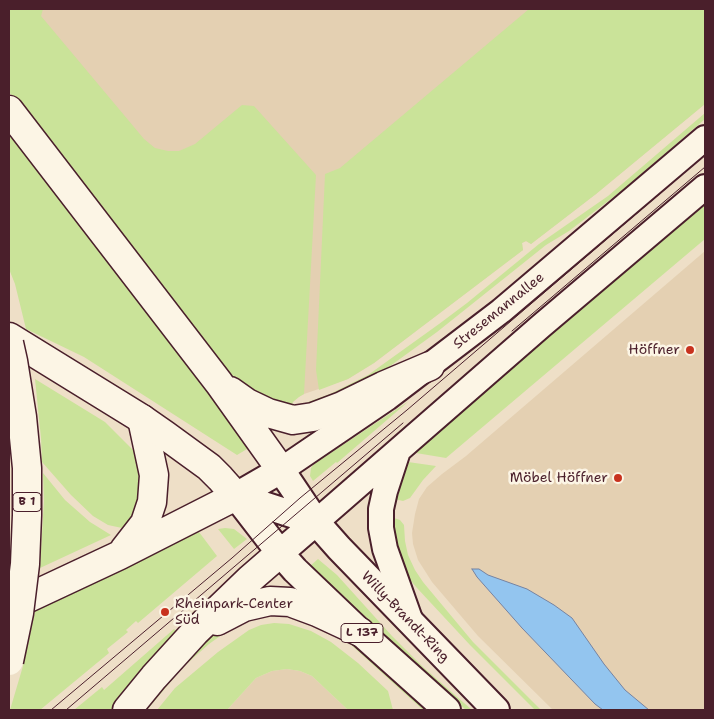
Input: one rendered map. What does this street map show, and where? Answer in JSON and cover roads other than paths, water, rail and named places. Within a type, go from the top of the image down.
[{"type":"highway","points":[[9,110],[219,383],[281,470]]},
{"type":"highway","points":[[9,337],[142,419],[209,467],[236,496],[120,555],[9,607]]},
{"type":"highway","name":"B 1","points":[[9,342],[22,416],[27,468],[27,515],[25,564],[19,613],[9,661]]},
{"type":"highway","points":[[219,383],[247,403],[268,413],[294,420],[314,417],[342,406],[430,366]]},
{"type":"highway","points":[[120,555],[145,523],[152,502],[154,474],[142,419]]},
{"type":"highway","points":[[127,710],[195,632],[250,579],[274,546]]},
{"type":"highway","points":[[195,632],[244,607],[270,602],[290,602],[360,632]]},
{"type":"main road","name":"Stresemannallee","points":[[236,496],[281,470],[387,398],[430,366],[501,311],[705,138]]},
{"type":"main road","points":[[281,470],[274,508],[274,546],[316,522],[398,449],[705,187]]},
{"type":"main road","points":[[398,449],[381,509],[381,528],[384,549],[412,624]]},
{"type":"main road","name":"L 137","points":[[281,470],[316,522]]},
{"type":"main road","points":[[236,496],[316,522]]},
{"type":"main road","name":"L 137","points":[[236,496],[295,570],[360,632],[447,710]]},
{"type":"main road","name":"Willy-Brandt-Ring","points":[[316,522],[496,710]]},
{"type":"water","points":[[472,569],[479,569],[488,575],[527,589],[572,618],[625,690],[649,710],[603,710],[595,704],[522,628]]},
{"type":"tram line","points":[[51,710],[232,558],[300,498],[407,410],[705,155]]},
{"type":"tram line","points":[[512,331],[705,167]]},
{"type":"tram line","points":[[66,710],[403,423]]},
{"type":"place","name":"Höffner","points":[[690,350]]},
{"type":"place","name":"Möbel Höffner","points":[[618,478]]},
{"type":"place","name":"Rheinpark-Center Süd","points":[[165,612]]}]
